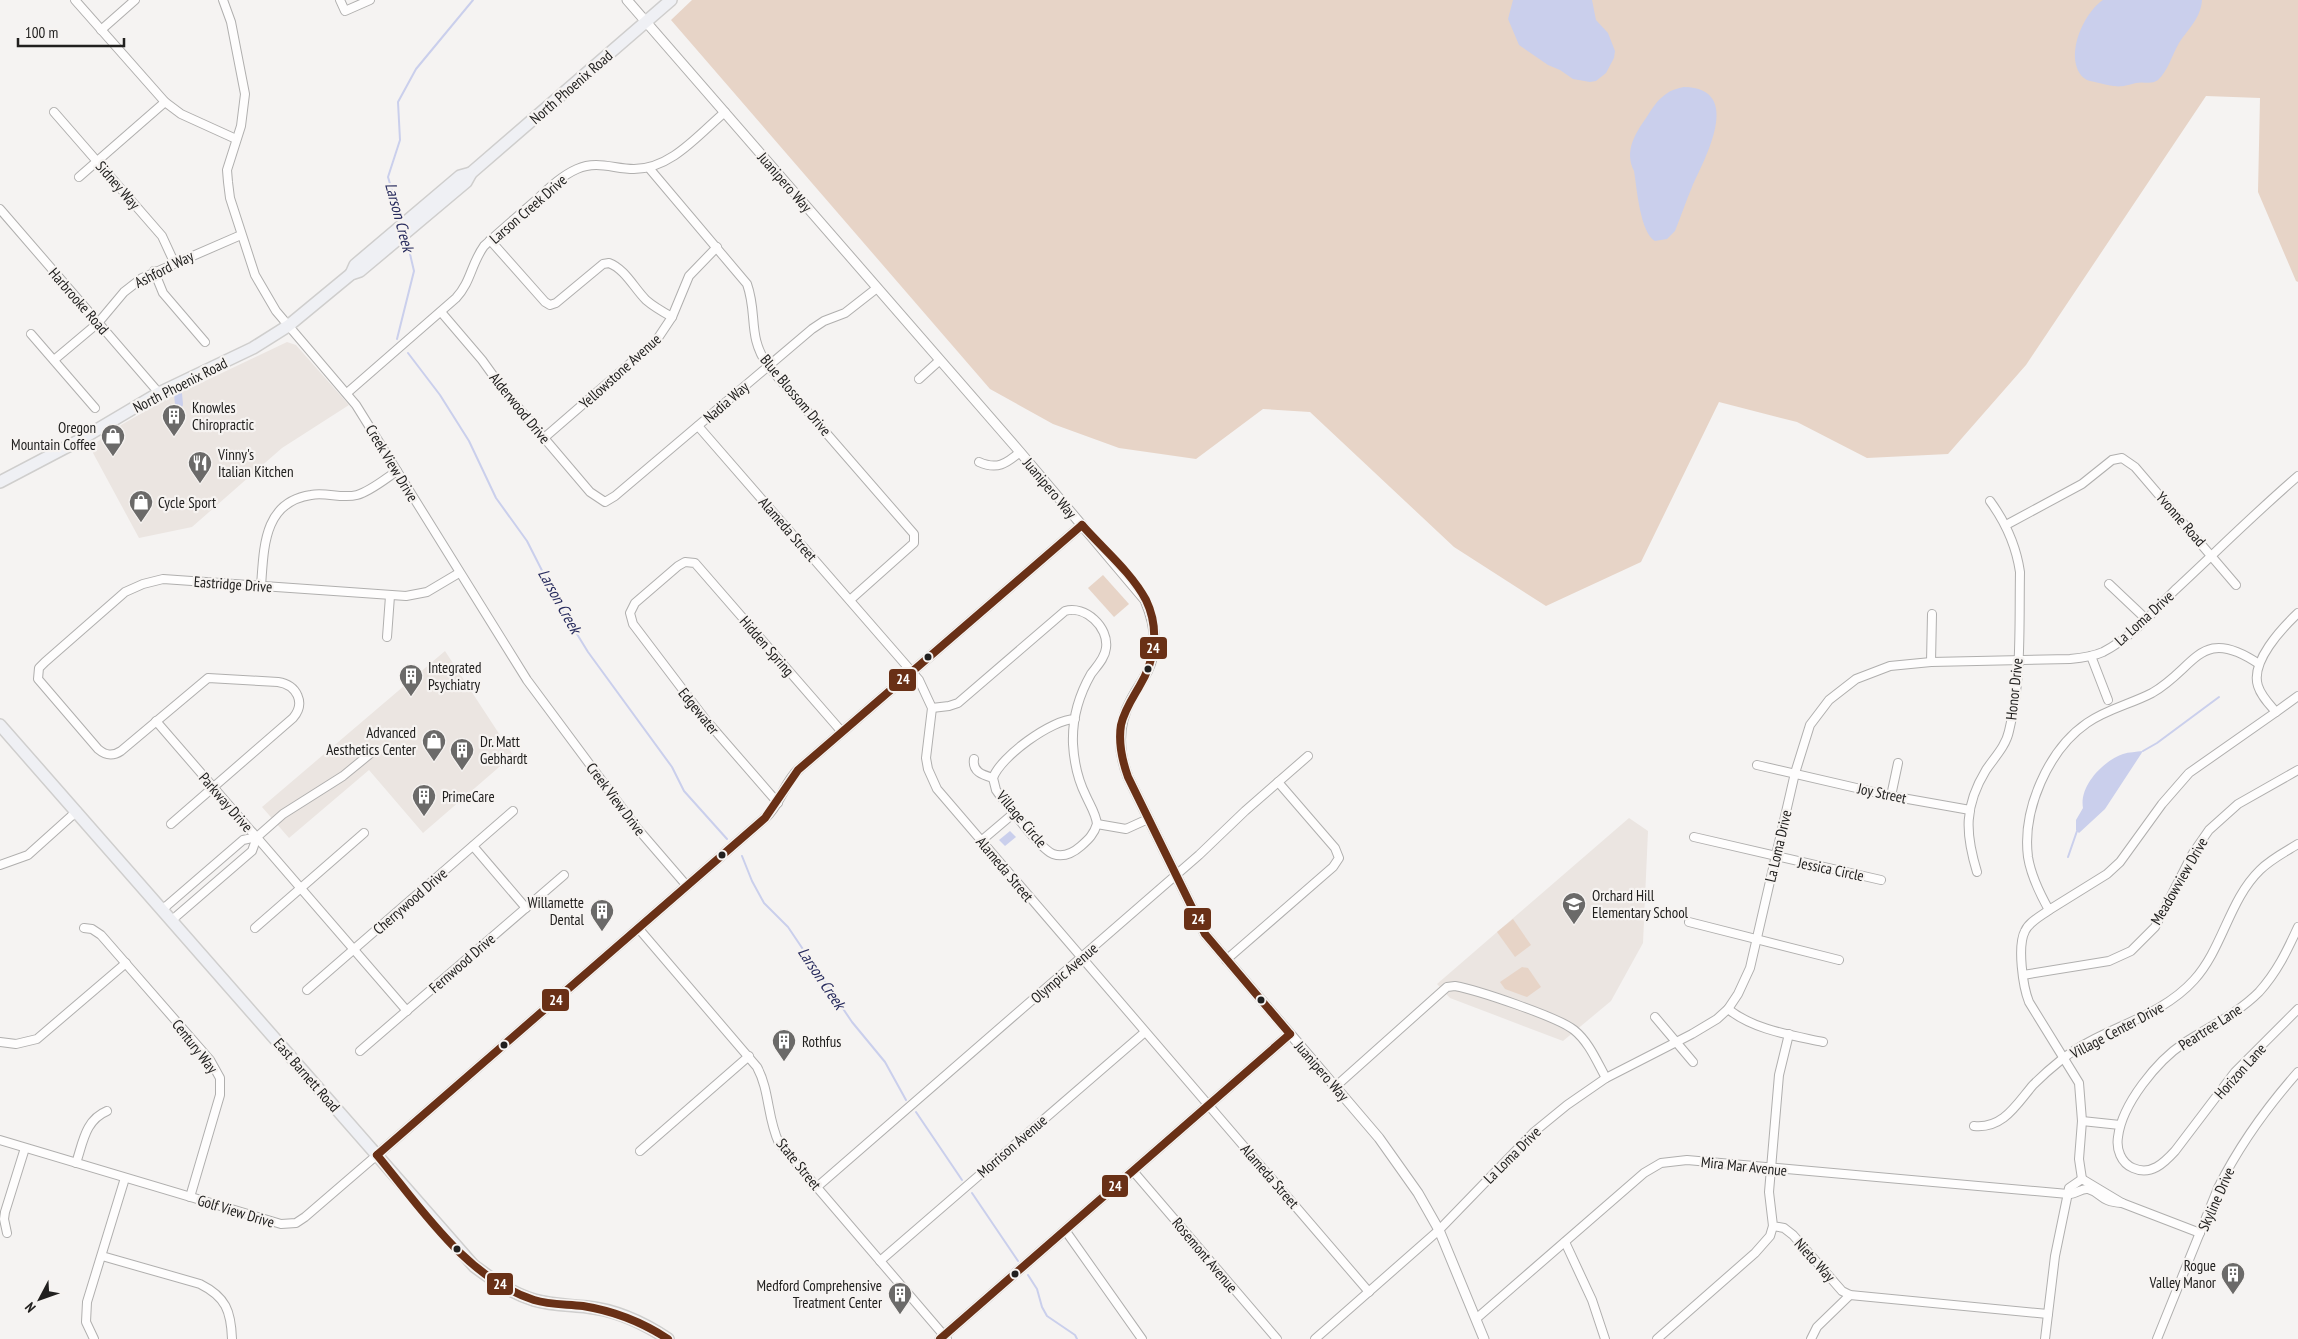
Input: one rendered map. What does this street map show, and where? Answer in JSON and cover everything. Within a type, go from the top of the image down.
[{"type":"main road","name":"North Phoenix Road","points":[[0,482],[78,441],[158,394],[253,348],[288,326],[351,274],[360,271],[386,244],[466,182],[471,173],[646,23],[670,0]]},
{"type":"main road","name":"East Barnett Road","points":[[0,725],[462,1253],[489,1278],[534,1300],[606,1310],[633,1319],[668,1339]]},
{"type":"street","points":[[75,0],[165,102],[182,114],[236,139]]},
{"type":"street","points":[[101,30],[136,0]]},
{"type":"street","name":"Creek View Drive","points":[[223,0],[231,22],[245,94],[244,108],[227,170],[228,182],[230,198],[255,275],[276,311],[356,404],[527,680],[637,828],[687,886]]},
{"type":"street","points":[[340,0],[345,11],[370,0]]},
{"type":"street","name":"Juanipero Way","points":[[627,0],[1020,452],[1145,600],[1153,622],[1155,642],[1152,660],[1143,681],[1125,711],[1120,736],[1123,763],[1148,819],[1205,934],[1399,1164],[1439,1230],[1477,1318],[1484,1339]]},
{"type":"street","points":[[79,178],[165,102]]},
{"type":"street","name":"Sidney Way","points":[[54,112],[162,236],[174,262]]},
{"type":"street","name":"Larson Creek Drive","points":[[347,393],[441,312],[464,289],[479,253],[490,240],[559,180],[578,168],[602,164],[622,168],[649,168],[674,156],[725,112]]},
{"type":"street","name":"Blue Blossom Drive","points":[[649,168],[718,247],[747,284],[752,299],[757,348],[768,366],[914,534],[914,543],[850,600]]},
{"type":"street","name":"Harbrooke Road","points":[[0,209],[158,394]]},
{"type":"street","name":"Ashford Way","points":[[54,360],[98,323],[132,284],[174,262],[241,234]]},
{"type":"street","points":[[490,240],[545,302],[550,304],[556,303],[603,264],[609,263],[620,270],[645,299],[660,311],[672,317]]},
{"type":"street","name":"Yellowstone Avenue","points":[[544,438],[656,341],[672,317],[689,276],[718,247]]},
{"type":"street","points":[[154,272],[163,293],[205,342]]},
{"type":"street","name":"Nadia Way","points":[[602,502],[610,501],[818,324],[845,313],[877,288]]},
{"type":"street","name":"Alderwood Drive","points":[[441,312],[482,360],[505,392],[590,492],[602,502]]},
{"type":"street","points":[[31,334],[95,408]]},
{"type":"street","points":[[919,379],[940,360]]},
{"type":"street","name":"Alameda Street","points":[[698,426],[912,672],[925,690],[932,708],[926,758],[932,779],[942,795],[1368,1292]]},
{"type":"street","points":[[979,462],[998,467],[1005,465],[1020,452]]},
{"type":"street","name":"Yvonne Road","points":[[2006,525],[2082,484],[2112,460],[2122,458],[2135,467],[2236,585]]},
{"type":"street","points":[[261,586],[266,534],[274,517],[286,506],[303,496],[312,494],[358,495],[397,471]]},
{"type":"street","name":"La Loma Drive","points":[[1315,1339],[1439,1230],[1534,1132],[1567,1105],[1606,1078],[1706,1027],[1728,1009],[1750,968],[1794,773],[1810,725],[1822,707],[1839,692],[1856,679],[1878,669],[1907,663],[2018,661],[2092,656],[2102,653],[2122,640],[2146,619],[2298,476]]},
{"type":"street","name":"Honor Drive","points":[[1977,872],[1970,848],[1968,823],[1970,810],[1976,790],[2009,734],[2015,707],[2018,661],[2020,572],[2015,547],[2006,525],[1990,501]]},
{"type":"street","name":"Golf View Drive","points":[[0,1140],[273,1222],[281,1224],[296,1223],[765,818],[778,803],[792,776],[1082,525]]},
{"type":"street","name":"Edgewater","points":[[690,562],[678,566],[636,603],[630,613],[633,624],[700,713],[778,803]]},
{"type":"street","name":"Hidden Spring","points":[[690,562],[700,568],[842,732]]},
{"type":"street","name":"Eastridge Drive","points":[[156,721],[117,754],[102,753],[43,686],[37,674],[39,668],[45,662],[126,592],[143,584],[163,579],[390,596],[417,596],[459,573]]},
{"type":"street","points":[[2109,584],[2146,619]]},
{"type":"street","points":[[387,637],[390,596]]},
{"type":"street","points":[[932,708],[958,703],[1060,614],[1071,609],[1077,609],[1090,615],[1104,631],[1106,649],[1084,688],[1075,719],[1073,744],[1076,768],[1097,824],[1126,828],[1148,819]]},
{"type":"street","points":[[2276,712],[2260,692],[2257,684],[2259,664],[2284,626],[2298,613]]},
{"type":"street","points":[[1931,662],[1932,614]]},
{"type":"street","points":[[2049,910],[2037,888],[2030,867],[2028,841],[2035,800],[2051,764],[2068,738],[2104,713],[2135,702],[2157,690],[2197,654],[2208,649],[2231,650],[2245,654],[2259,664]]},
{"type":"street","points":[[2092,656],[2108,700]]},
{"type":"street","points":[[156,721],[208,678],[285,683],[296,691],[300,702],[297,713],[293,718],[171,824]]},
{"type":"street","points":[[2045,1339],[2055,1256],[2068,1194],[2070,1188],[2082,1179],[2079,1159],[2082,1121],[2079,1083],[2029,1002],[2023,975],[2022,946],[2025,932],[2036,919],[2106,874],[2120,862],[2162,804],[2189,774],[2298,696]]},
{"type":"street","name":"Village Circle","points":[[1075,719],[1061,720],[1036,736],[1003,764],[994,778],[996,790],[1046,849],[1059,855],[1065,855],[1078,849],[1090,838],[1097,824]]},
{"type":"street","name":"Parkway Drive","points":[[156,721],[406,1011]]},
{"type":"street","points":[[162,909],[243,840],[256,837],[284,814],[343,776],[371,753]]},
{"type":"street","name":"Olympic Avenue","points":[[817,1187],[1176,876],[1308,756]]},
{"type":"street","points":[[974,759],[974,767],[978,772],[994,778]]},
{"type":"street","points":[[1891,796],[1898,764]]},
{"type":"street","name":"Joy Street","points":[[1757,765],[1891,796],[1970,810]]},
{"type":"street","name":"Meadowview Drive","points":[[2023,975],[2109,961],[2131,951],[2154,927],[2193,853],[2209,830],[2238,804],[2298,770]]},
{"type":"street","points":[[1226,960],[1334,867],[1339,858],[1335,848],[1278,782]]},
{"type":"street","points":[[0,865],[28,855],[77,811]]},
{"type":"street","name":"Cherrywood Drive","points":[[307,990],[513,811]]},
{"type":"street","points":[[981,841],[1014,813]]},
{"type":"street","points":[[255,928],[364,833]]},
{"type":"street","points":[[172,920],[252,851],[256,837]]},
{"type":"street","name":"Jessica Circle","points":[[1694,837],[1881,880]]},
{"type":"street","name":"Village Center Drive","points":[[1974,1126],[1989,1126],[2003,1120],[2041,1077],[2063,1058],[2092,1039],[2161,1008],[2183,991],[2208,962],[2241,896],[2254,878],[2272,861],[2298,844]]},
{"type":"street","points":[[473,846],[526,908]]},
{"type":"street","name":"Fernwood Drive","points":[[360,1051],[564,875]]},
{"type":"street","points":[[1689,922],[1839,960]]},
{"type":"street","name":"Peartree Lane","points":[[2186,1137],[2164,1162],[2153,1170],[2141,1171],[2130,1167],[2120,1154],[2117,1143],[2120,1125],[2140,1089],[2171,1053],[2230,1016],[2258,992],[2281,963],[2298,927]]},
{"type":"street","name":"Century Way","points":[[84,928],[92,929],[101,935],[210,1060],[220,1078],[220,1095],[190,1197]]},
{"type":"street","name":"State Street","points":[[638,929],[757,1067],[764,1083],[771,1125],[779,1143],[943,1338]]},
{"type":"street","points":[[0,1042],[16,1044],[37,1039],[126,963]]},
{"type":"street","points":[[1335,1087],[1443,991],[1455,986],[1554,1019],[1573,1029],[1583,1039],[1606,1078]]},
{"type":"street","points":[[1728,1009],[1736,1015],[1760,1026],[1823,1042]]},
{"type":"street","name":"Horizon Lane","points":[[2186,1137],[2236,1072],[2298,1009]]},
{"type":"street","points":[[1656,1017],[1693,1062]]},
{"type":"street","name":"Morrison Avenue","points":[[880,1261],[1145,1032]]},
{"type":"street","points":[[943,1338],[1290,1034]]},
{"type":"street","points":[[1657,1339],[1755,1254],[1770,1236],[1773,1226],[1770,1202],[1780,1075],[1789,1034]]},
{"type":"street","points":[[640,1151],[749,1056]]},
{"type":"street","name":"Skyline Drive","points":[[2157,1339],[2227,1170],[2270,1106],[2298,1072]]},
{"type":"street","points":[[76,1163],[88,1128],[98,1115],[107,1111]]},
{"type":"street","points":[[2082,1121],[2120,1125]]},
{"type":"street","points":[[7,1233],[4,1219],[5,1212],[25,1148]]},
{"type":"street","name":"Mira Mar Avenue","points":[[1477,1318],[1628,1185],[1661,1163],[1687,1160],[2074,1195],[2083,1189],[2088,1189],[2103,1200],[2122,1203]]},
{"type":"street","name":"Rosemont Avenue","points":[[1133,1171],[1277,1339]]},
{"type":"street","points":[[94,1339],[89,1331],[86,1314],[126,1178]]},
{"type":"street","name":"Mira Mar Avenue","points":[[2082,1179],[2122,1203],[2200,1233]]},
{"type":"street","name":"Nieto Way","points":[[1773,1226],[1784,1228],[1793,1235],[1842,1291],[1850,1295]]},
{"type":"street","points":[[1065,1230],[1142,1339]]},
{"type":"street","points":[[1565,1242],[1592,1300],[1606,1339]]},
{"type":"street","points":[[102,1256],[200,1284],[214,1292],[229,1311],[232,1320],[232,1339]]},
{"type":"street","points":[[1811,1339],[1817,1327],[1850,1295],[2048,1314]]},
{"type":"shaded area","points":[[692,0],[2298,0],[2298,282],[2258,192],[2260,98],[2206,96],[2026,365],[1948,454],[1867,458],[1797,422],[1719,402],[1641,562],[1546,606],[1454,547],[1310,412],[1263,409],[1196,459],[1119,448],[1053,424],[990,389],[671,20]]},
{"type":"shaded area","points":[[287,342],[296,345],[349,405],[282,448],[192,527],[139,538],[93,453],[94,444],[121,425],[165,400]]},
{"type":"shaded area","points":[[1103,575],[1129,604],[1114,617],[1088,588]]},
{"type":"shaded area","points":[[445,651],[513,755],[423,833],[369,770],[289,838],[262,807]]},
{"type":"shaded area","name":"Orchard Hill Elementary School","points":[[1629,818],[1648,831],[1643,943],[1611,1001],[1563,1041],[1450,998],[1437,984]]},
{"type":"shaded area","points":[[1513,919],[1531,945],[1515,957],[1497,932]]},
{"type":"shaded area","points":[[1522,967],[1528,968],[1541,987],[1527,997],[1505,989],[1500,982]]},
{"type":"water","points":[[1513,0],[1592,0],[1596,20],[1608,33],[1615,51],[1614,58],[1606,73],[1596,81],[1590,82],[1573,79],[1519,45],[1508,19]]},
{"type":"water","points":[[2103,0],[2202,0],[2197,18],[2179,43],[2167,68],[2158,80],[2118,86],[2089,81],[2084,78],[2078,70],[2075,60],[2078,37],[2083,25],[2096,6]]},
{"type":"water","points":[[1684,87],[1702,90],[1713,99],[1717,112],[1715,127],[1711,144],[1675,231],[1667,239],[1655,241],[1646,229],[1638,199],[1630,157],[1632,143],[1638,130],[1657,102],[1670,91]]},
{"type":"water","points":[[2143,751],[2105,809],[2079,833],[2076,830],[2076,820],[2083,808],[2085,791],[2094,775],[2115,757],[2125,753]]},
{"type":"water","points":[[1010,831],[1016,837],[1005,846],[999,840]]},
{"type":"waterway","name":"Larson Creek","points":[[401,221],[388,177],[400,140],[398,102],[416,69],[473,0]]},
{"type":"waterway","name":"Larson Creek","points":[[397,339],[414,271],[406,237]]},
{"type":"waterway","name":"Larson Creek","points":[[408,353],[440,395],[469,441],[496,498],[527,541],[561,608],[588,652],[672,767],[684,791],[727,839]]},
{"type":"waterway","points":[[178,394],[179,404]]},
{"type":"waterway","points":[[2143,751],[2157,743],[2219,697]]},
{"type":"waterway","points":[[2068,857],[2077,831]]},
{"type":"waterway","name":"Larson Creek","points":[[742,856],[752,881],[764,903],[788,927],[852,1022],[885,1062],[906,1100]]},
{"type":"waterway","name":"Larson Creek","points":[[916,1112],[962,1180]]},
{"type":"waterway","name":"Larson Creek","points":[[972,1193],[1018,1261]]},
{"type":"waterway","name":"Larson Creek","points":[[1028,1275],[1037,1289],[1042,1307],[1047,1316],[1075,1335],[1077,1339]]},
{"type":"transit line","name":"24","points":[[1082,525],[1133,580],[1146,600],[1153,622],[1154,645],[1149,667],[1126,710],[1121,725],[1121,751],[1128,777],[1205,934],[1290,1034]]},
{"type":"transit line","name":"24","points":[[377,1155],[765,818],[798,770],[1082,525]]},
{"type":"transit line","name":"24","points":[[940,1339],[1290,1034]]},
{"type":"transit line","name":"24","points":[[377,1155],[446,1239],[487,1276],[510,1290],[534,1300],[552,1304],[583,1306],[617,1314],[638,1322],[668,1339]]},
{"type":"place","name":"Knowles Chiropractic","points":[[174,437]]},
{"type":"place","name":"Oregon Mountain Coffee","points":[[113,457]]},
{"type":"place","name":"Vinny's Italian Kitchen","points":[[200,484]]},
{"type":"place","name":"Cycle Sport","points":[[141,523]]},
{"type":"place","name":"Integrated Psychiatry","points":[[411,697]]},
{"type":"place","name":"Advanced Aesthetics Center","points":[[434,762]]},
{"type":"place","name":"Dr. Matt Gebhardt","points":[[462,771]]},
{"type":"place","name":"PrimeCare","points":[[424,817]]},
{"type":"place","name":"Orchard Hill Elementary School","points":[[1574,925]]},
{"type":"place","name":"Willamette Dental","points":[[602,932]]},
{"type":"place","name":"Rothfus","points":[[784,1062]]},
{"type":"place","name":"Rogue Valley Manor","points":[[2233,1295]]},
{"type":"place","name":"Medford Comprehensive Treatment Center","points":[[900,1315]]}]
